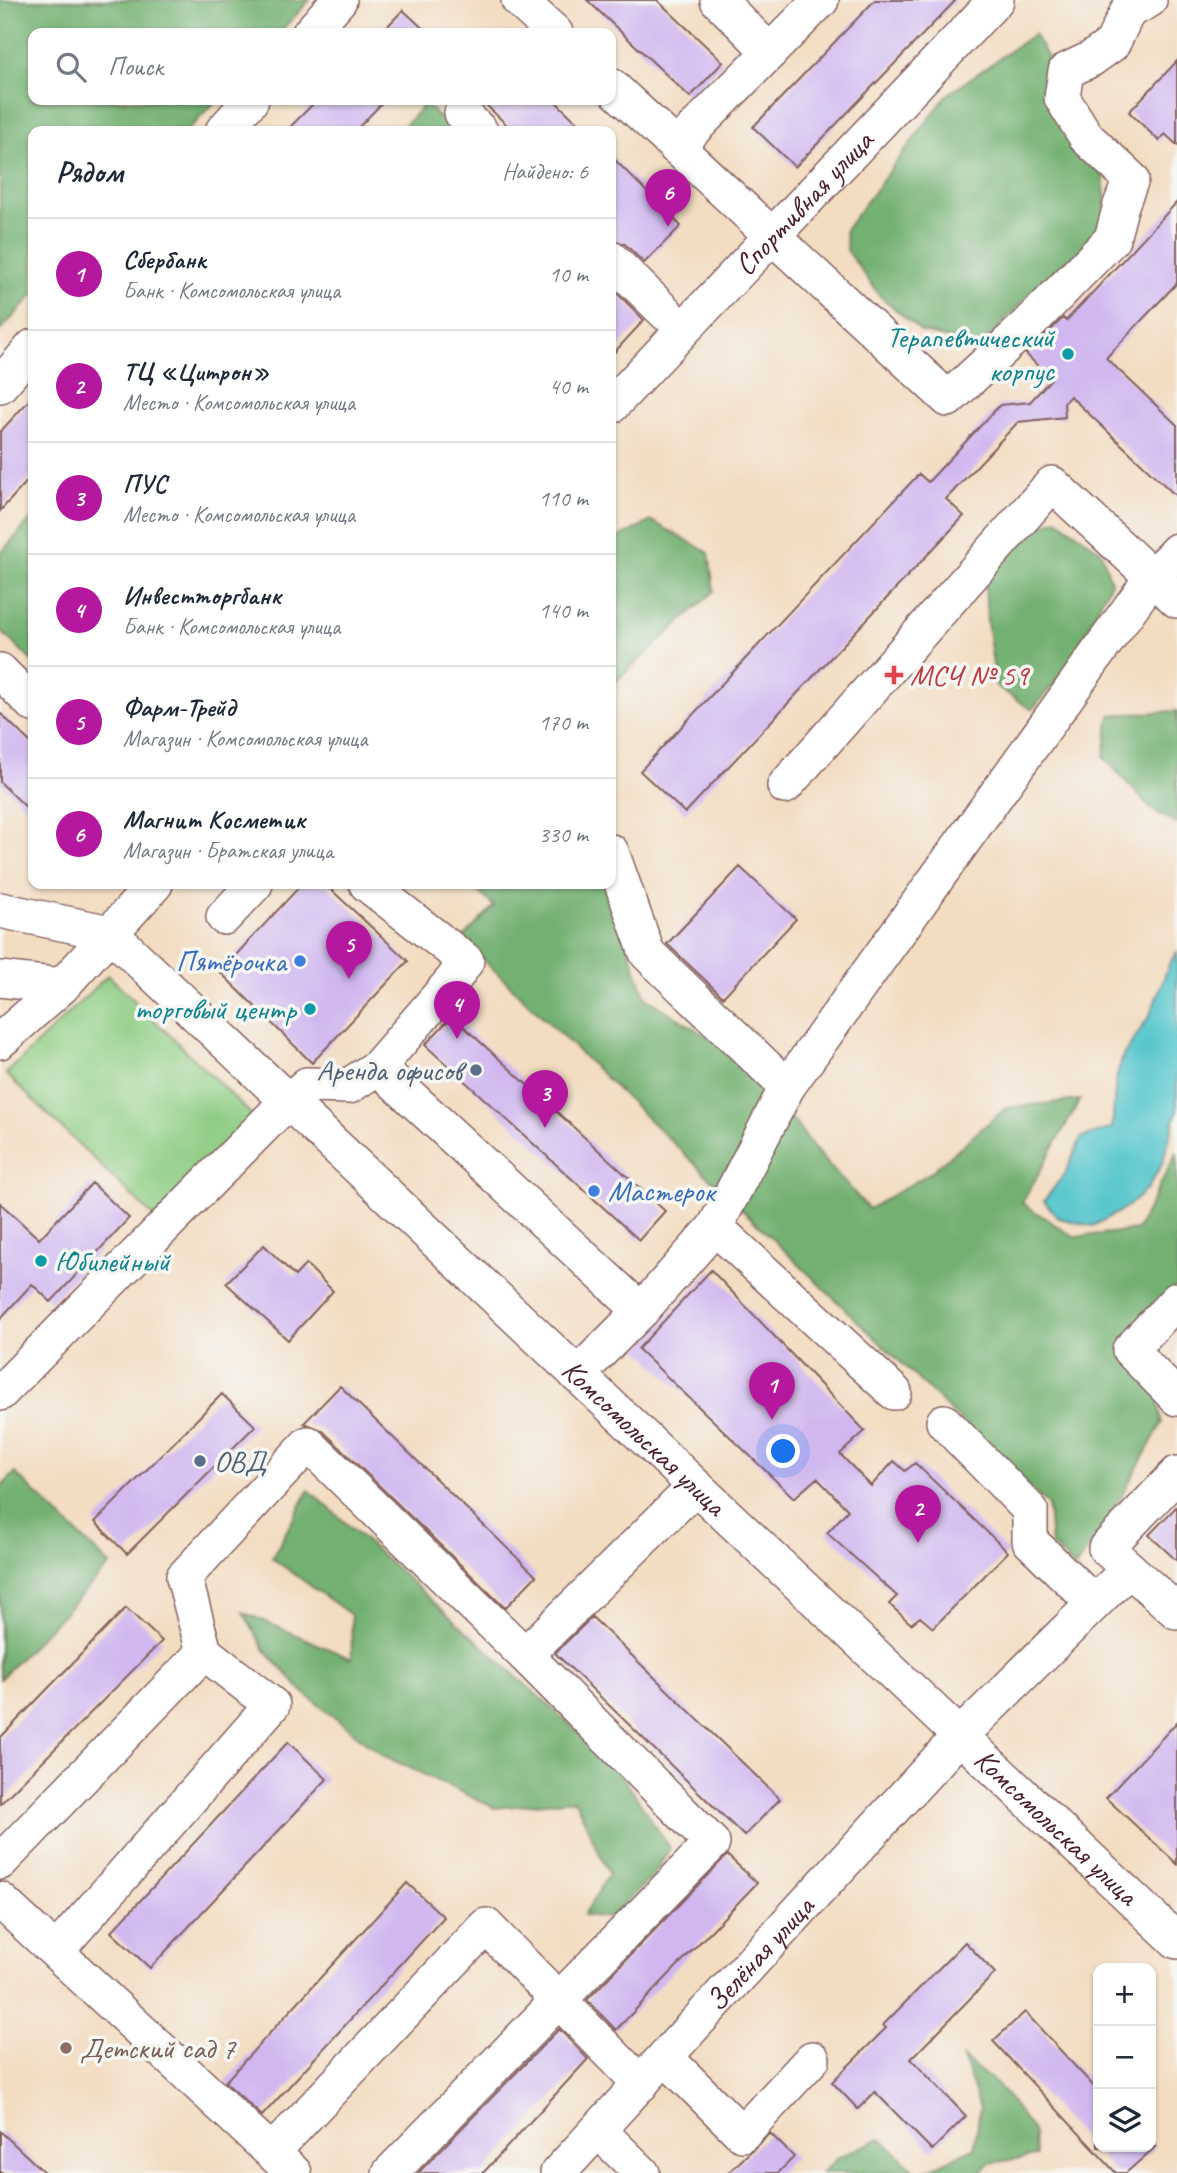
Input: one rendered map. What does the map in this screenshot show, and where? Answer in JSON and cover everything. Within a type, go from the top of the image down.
[{"type":"street","points":[[314,28],[339,0]]},
{"type":"street","points":[[519,0],[550,28]]},
{"type":"street","points":[[718,0],[770,52]]},
{"type":"street","points":[[676,148],[821,0]]},
{"type":"street","name":"Спортивная улица","points":[[616,401],[996,0]]},
{"type":"street","points":[[616,91],[948,399],[1028,325],[1112,239],[1121,205],[1132,180],[1087,138],[1062,98],[1066,71],[1091,59],[1112,44],[1128,11],[1149,0]]},
{"type":"street","points":[[1168,0],[1177,9]]},
{"type":"street","points":[[228,126],[246,105]]},
{"type":"street","points":[[616,264],[666,313]]},
{"type":"street","points":[[0,385],[28,354]]},
{"type":"street","points":[[785,786],[1052,484],[1165,588]]},
{"type":"street","points":[[577,1376],[641,1311],[715,1227],[787,1087],[1165,588],[1177,551]]},
{"type":"street","points":[[0,671],[28,699]]},
{"type":"street","points":[[616,866],[647,953],[787,1087]]},
{"type":"street","points":[[0,1041],[62,986],[150,889]]},
{"type":"street","points":[[224,916],[250,889]]},
{"type":"street","points":[[0,1393],[286,1102],[307,1085],[349,1086],[378,1067],[453,980],[466,961],[373,889]]},
{"type":"street","points":[[0,910],[110,933]]},
{"type":"street","name":"Комсомольская улица","points":[[110,933],[1177,1941]]},
{"type":"street","points":[[0,979],[62,986]]},
{"type":"street","points":[[378,1067],[641,1311]]},
{"type":"street","points":[[715,1227],[894,1392]]},
{"type":"street","points":[[1177,1300],[1130,1350],[1177,1398]]},
{"type":"street","points":[[944,1422],[1030,1510],[1030,1541],[1094,1603]]},
{"type":"street","points":[[57,1950],[272,1704],[204,1652],[184,1577],[308,1444],[525,1655],[712,1843],[390,2173]]},
{"type":"street","points":[[1177,1474],[1106,1548],[1177,1610]]},
{"type":"street","points":[[525,1655],[695,1487]]},
{"type":"street","name":"Зелёная улица","points":[[558,2173],[960,1736],[1129,1569]]},
{"type":"street","points":[[0,1862],[204,1652]]},
{"type":"street","points":[[0,1900],[283,2162],[486,1926],[641,2084]]},
{"type":"street","points":[[665,2057],[742,2134],[811,2059]]},
{"type":"street","points":[[598,2130],[642,2173]]},
{"type":"green space","points":[[0,0],[310,0],[284,28],[28,28],[28,105],[212,105],[192,126],[28,126],[28,300],[0,331]]},
{"type":"green space","points":[[1034,34],[1054,68],[1103,176],[1108,226],[1035,289],[978,348],[921,331],[881,297],[847,251],[845,230],[947,95]]},
{"type":"green space","points":[[424,105],[428,105],[446,126],[404,126]]},
{"type":"green space","points":[[1057,519],[1101,551],[1111,582],[1070,664],[1032,710],[996,686],[987,622],[985,580],[1033,528]]},
{"type":"green space","points":[[652,521],[709,553],[714,591],[616,681],[616,539]]},
{"type":"green space","points":[[28,523],[28,657],[0,630],[0,554]]},
{"type":"green space","points":[[1177,711],[1177,824],[1151,809],[1104,757],[1110,715]]},
{"type":"green space","points":[[475,889],[608,889],[646,998],[732,1052],[758,1074],[817,1152],[869,1209],[931,1172],[1006,1108],[1080,1100],[1022,1203],[1074,1237],[1137,1230],[1177,1152],[1177,1292],[1139,1339],[1154,1376],[1162,1423],[1102,1531],[1075,1567],[1051,1545],[1048,1505],[462,939],[494,906]]},
{"type":"green space","points":[[108,975],[255,1118],[156,1219],[6,1074]]},
{"type":"green space","points":[[15,1473],[110,1565],[0,1679],[0,1488]]},
{"type":"green space","points":[[309,1490],[615,1765],[670,1848],[653,1876],[609,1918],[584,1915],[609,1874],[575,1800],[495,1808],[382,1755],[304,1693],[264,1649],[243,1612],[352,1659],[351,1615],[272,1558]]},
{"type":"green space","points":[[963,2058],[999,2086],[1033,2131],[1036,2156],[990,2163],[981,2173],[921,2173],[974,2148],[980,2108]]},
{"type":"green space","points":[[881,2138],[917,2173],[821,2173],[839,2157]]},
{"type":"water","points":[[1177,952],[1177,1111],[1162,1164],[1147,1189],[1126,1208],[1093,1226],[1059,1218],[1044,1201],[1066,1172],[1081,1138],[1112,1128],[1116,1079],[1123,1056],[1150,1015],[1170,962]]},
{"type":"building","points":[[587,0],[657,0],[723,62],[690,97]]},
{"type":"building","points":[[875,0],[956,0],[795,167],[753,127]]},
{"type":"building","points":[[403,10],[423,28],[386,28]]},
{"type":"building","points":[[1177,61],[1177,145],[1165,134],[1159,141],[1129,112]]},
{"type":"building","points":[[312,105],[380,105],[360,126],[291,126]]},
{"type":"building","points":[[486,105],[559,105],[581,126],[508,126]]},
{"type":"building","points":[[616,161],[681,226],[644,263],[625,244],[616,241]]},
{"type":"building","points":[[1177,202],[1177,283],[1106,358],[1177,425],[1177,497],[1070,396],[1064,403],[1065,417],[1018,422],[946,499],[964,516],[685,813],[640,771],[919,474],[928,482],[1000,405],[1030,402],[1051,379],[1026,354],[1063,318],[1066,321]]},
{"type":"building","points":[[616,292],[644,320],[616,351]]},
{"type":"building","points":[[28,401],[28,480],[0,511],[0,432]]},
{"type":"building","points":[[0,713],[28,740],[28,809],[0,782]]},
{"type":"building","points":[[740,867],[796,919],[723,997],[667,944]]},
{"type":"building","name":"торговый центр","points":[[297,889],[330,889],[408,961],[312,1063],[220,972]]},
{"type":"building","points":[[452,1016],[665,1211],[639,1240],[425,1045]]},
{"type":"building","points":[[92,1183],[129,1218],[51,1302],[32,1284],[0,1319],[0,1203],[39,1239]]},
{"type":"building","points":[[264,1245],[295,1276],[306,1264],[333,1291],[288,1340],[226,1283]]},
{"type":"building","points":[[711,1270],[865,1431],[840,1454],[871,1486],[894,1461],[905,1471],[915,1463],[1008,1552],[933,1628],[920,1617],[911,1624],[889,1604],[897,1596],[827,1533],[848,1510],[817,1478],[794,1498],[638,1349]]},
{"type":"building","points":[[340,1386],[536,1576],[505,1608],[322,1430],[304,1423]]},
{"type":"building","points":[[222,1394],[255,1426],[127,1554],[95,1522]]},
{"type":"building","points":[[1177,1506],[1177,1561],[1149,1535]]},
{"type":"building","points":[[126,1608],[162,1641],[0,1804],[0,1738]]},
{"type":"building","points":[[592,1617],[780,1799],[744,1836],[555,1653]]},
{"type":"building","points":[[1177,1722],[1177,1864],[1106,1798]]},
{"type":"building","points":[[288,1742],[327,1779],[150,1968],[111,1932]]},
{"type":"building","points":[[727,1855],[757,1883],[616,2030],[587,2000]]},
{"type":"building","points":[[407,1883],[444,1917],[262,2116],[225,2082]]},
{"type":"building","points":[[965,1942],[995,1973],[911,2059],[966,2116],[932,2150],[875,2092],[858,2109],[832,2082],[886,2028],[883,2025]]},
{"type":"building","points":[[1025,2012],[1093,2086],[1093,2148],[993,2041]]},
{"type":"building","points":[[559,2029],[588,2059],[483,2173],[418,2173]]},
{"type":"building","points":[[0,2131],[45,2173],[0,2173]]},
{"type":"building","points":[[770,2133],[794,2157],[778,2173],[728,2173]]},
{"type":"building","points":[[1096,2152],[1149,2152],[1126,2173],[1116,2173]]},
{"type":"place","name":"Магнит Косметик","points":[[668,227]]},
{"type":"place","name":"Терапевтический корпус","points":[[1068,354]]},
{"type":"place","name":"МСЧ № 59","points":[[894,675]]},
{"type":"place","name":"Пятёрочка","points":[[300,961]]},
{"type":"place","name":"Фарм-Трейд","points":[[349,979]]},
{"type":"place","name":"торговый центр","points":[[310,1009]]},
{"type":"place","name":"Инвестторгбанк","points":[[457,1039]]},
{"type":"place","name":"Аренда офисов","points":[[476,1070]]},
{"type":"place","name":"ПУС","points":[[545,1128]]},
{"type":"place","name":"Мастерок","points":[[594,1191]]},
{"type":"place","name":"Юбилейный","points":[[41,1261]]},
{"type":"place","name":"Сбербанк","points":[[772,1420]]},
{"type":"place","name":"ОВД","points":[[200,1461]]},
{"type":"place","name":"ТЦ «Цитрон»","points":[[918,1543]]},
{"type":"place","name":"Детский сад 7","points":[[66,2048]]}]
